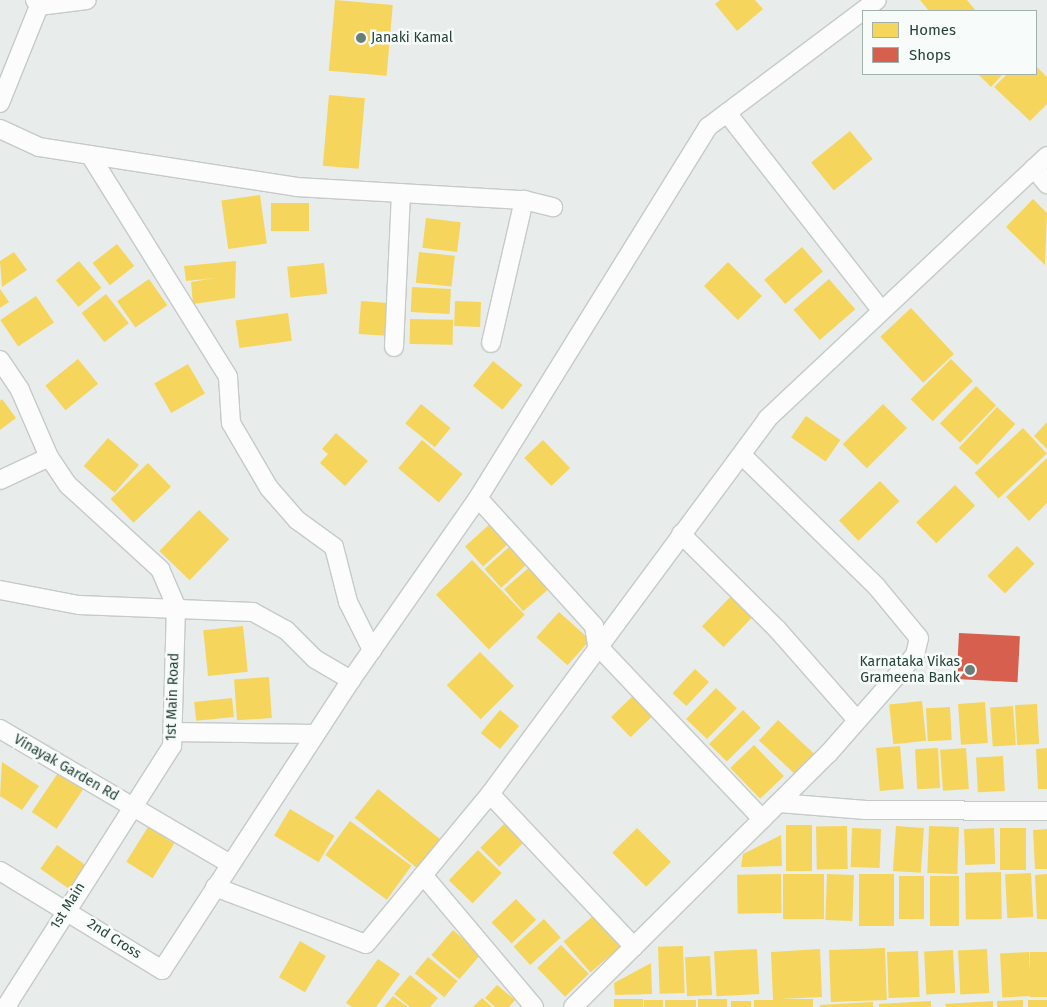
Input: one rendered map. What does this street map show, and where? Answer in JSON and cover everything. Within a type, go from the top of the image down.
[{"type":"street","points":[[0,103],[37,3],[87,0]]},
{"type":"street","points":[[864,10],[877,0]]},
{"type":"street","points":[[862,11],[708,127],[478,498],[351,680],[215,887],[366,944],[490,794],[597,645],[743,456],[767,419],[880,309],[1041,162],[1047,184]]},
{"type":"street","points":[[727,113],[880,309]]},
{"type":"street","points":[[0,129],[39,146],[296,187],[524,200],[552,207]]},
{"type":"street","points":[[90,154],[228,377],[231,423],[269,488],[297,520],[334,546],[348,602],[372,650]]},
{"type":"street","points":[[394,347],[401,193]]},
{"type":"street","points":[[492,343],[524,200]]},
{"type":"street","points":[[0,360],[20,390],[49,457],[68,485],[160,569],[176,606]]},
{"type":"street","points":[[573,1007],[779,803],[858,720],[915,655],[919,638],[876,586],[743,456]]},
{"type":"street","points":[[0,480],[49,457]]},
{"type":"street","points":[[478,498],[594,626],[597,645],[762,819]]},
{"type":"street","points":[[681,534],[777,629],[858,720]]},
{"type":"street","points":[[0,590],[79,605],[176,606],[253,612],[286,630],[314,659],[351,680]]},
{"type":"street","name":"1st Main Road","points":[[133,806],[172,746],[176,606]]},
{"type":"street","name":"Vinayak Garden Rd","points":[[0,729],[230,864]]},
{"type":"street","points":[[173,732],[315,734]]},
{"type":"street","points":[[490,794],[634,947]]},
{"type":"street","points":[[779,803],[866,810],[1047,811]]},
{"type":"street","name":"1st Main","points":[[6,1007],[133,806]]},
{"type":"street","name":"2nd Cross","points":[[0,871],[67,908],[162,970],[215,887]]},
{"type":"street","points":[[423,875],[534,1007]]},
{"type":"building: Homes","name":"Janaki Kamal","points":[[335,0],[393,5],[387,76],[329,71]]},
{"type":"building: Homes","points":[[720,0],[755,0],[763,9],[737,31],[715,4]]},
{"type":"building: Homes","points":[[920,0],[967,0],[975,10],[928,10]]},
{"type":"building: Homes","points":[[1037,67],[1047,77],[1047,104],[1030,121],[994,87],[1006,75],[1037,75]]},
{"type":"building: Homes","points":[[979,75],[1002,75],[991,87]]},
{"type":"building: Homes","points":[[329,95],[365,98],[359,169],[323,166]]},
{"type":"building: Homes","points":[[850,131],[873,159],[834,190],[811,162]]},
{"type":"building: Homes","points":[[260,195],[267,244],[228,249],[221,200]]},
{"type":"building: Homes","points":[[1033,199],[1047,213],[1045,265],[1006,227]]},
{"type":"building: Homes","points":[[271,203],[309,203],[309,231],[271,231]]},
{"type":"building: Homes","points":[[426,218],[461,222],[457,252],[422,248]]},
{"type":"building: Homes","points":[[117,244],[134,266],[110,285],[93,263]]},
{"type":"building: Homes","points":[[802,247],[823,271],[785,304],[764,280]]},
{"type":"building: Homes","points":[[14,252],[27,270],[2,287],[0,261]]},
{"type":"building: Homes","points":[[419,252],[455,256],[452,287],[416,283]]},
{"type":"building: Homes","points":[[79,261],[101,288],[79,307],[56,280]]},
{"type":"building: Homes","points":[[236,261],[235,298],[193,304],[191,282],[215,278],[186,281],[184,266]]},
{"type":"building: Homes","points":[[728,262],[762,296],[738,320],[704,286]]},
{"type":"building: Homes","points":[[324,263],[327,294],[290,298],[287,267]]},
{"type":"building: Homes","points":[[149,279],[167,305],[135,328],[117,301]]},
{"type":"building: Homes","points":[[829,279],[855,309],[820,340],[794,310]]},
{"type":"building: Homes","points":[[412,287],[451,289],[450,314],[411,312]]},
{"type":"building: Homes","points":[[0,289],[9,302],[0,308]]},
{"type":"building: Homes","points":[[106,294],[129,323],[104,342],[82,313]]},
{"type":"building: Homes","points":[[36,296],[54,323],[18,347],[0,320]]},
{"type":"building: Homes","points":[[361,301],[389,303],[387,336],[359,334]]},
{"type":"building: Homes","points":[[455,301],[481,302],[480,327],[454,326]]},
{"type":"building: Homes","points":[[911,308],[954,354],[923,383],[880,337]]},
{"type":"building: Homes","points":[[288,313],[292,341],[239,348],[236,320]]},
{"type":"building: Homes","points":[[410,319],[453,320],[453,345],[410,344]]},
{"type":"building: Homes","points":[[78,359],[98,384],[65,410],[45,385]]},
{"type":"building: Homes","points":[[951,359],[973,381],[933,421],[911,399]]},
{"type":"building: Homes","points":[[493,361],[523,385],[502,410],[473,386]]},
{"type":"building: Homes","points":[[188,364],[205,393],[171,413],[154,384]]},
{"type":"building: Homes","points":[[976,386],[996,405],[960,443],[940,423]]},
{"type":"building: Homes","points":[[2,399],[16,418],[0,430],[0,401]]},
{"type":"building: Homes","points":[[421,404],[451,428],[435,447],[405,423]]},
{"type":"building: Homes","points":[[883,404],[907,428],[867,468],[843,444]]},
{"type":"building: Homes","points":[[997,407],[1015,424],[977,465],[959,448]]},
{"type":"building: Homes","points":[[806,416],[840,440],[825,461],[791,437]]},
{"type":"building: Homes","points":[[1047,422],[1047,449],[1034,436]]},
{"type":"building: Homes","points":[[1023,428],[1047,454],[999,499],[975,473]]},
{"type":"building: Homes","points":[[336,433],[368,461],[345,486],[320,463],[328,454],[322,449]]},
{"type":"building: Homes","points":[[108,438],[139,465],[115,493],[84,466]]},
{"type":"building: Homes","points":[[422,440],[463,474],[439,502],[398,468]]},
{"type":"building: Homes","points":[[543,440],[570,468],[551,486],[524,458]]},
{"type":"building: Homes","points":[[1047,458],[1047,503],[1029,521],[1006,497]]},
{"type":"building: Homes","points":[[148,463],[171,487],[134,523],[111,499]]},
{"type":"building: Homes","points":[[880,481],[899,501],[858,541],[839,521]]},
{"type":"building: Homes","points":[[955,485],[975,506],[936,543],[916,523]]},
{"type":"building: Homes","points":[[199,510],[229,539],[190,580],[159,551]]},
{"type":"building: Homes","points":[[491,523],[509,543],[483,566],[465,546]]},
{"type":"building: Homes","points":[[1017,546],[1035,564],[1005,593],[987,576]]},
{"type":"building: Homes","points":[[509,547],[526,566],[501,588],[484,569]]},
{"type":"building: Homes","points":[[472,560],[525,615],[489,649],[436,595]]},
{"type":"building: Homes","points":[[532,565],[551,587],[523,611],[504,589]]},
{"type":"building: Homes","points":[[736,591],[758,612],[724,647],[702,626]]},
{"type":"building: Homes","points":[[559,612],[590,640],[567,665],[536,637]]},
{"type":"building: Homes","points":[[243,626],[248,672],[208,676],[203,630]]},
{"type":"building: Homes","points":[[480,652],[514,686],[481,719],[447,685]]},
{"type":"building: Homes","points":[[695,669],[709,682],[686,706],[672,693]]},
{"type":"building: Homes","points":[[269,677],[272,718],[237,720],[234,679]]},
{"type":"building: Homes","points":[[716,688],[737,708],[707,739],[686,719]]},
{"type":"building: Homes","points":[[637,692],[656,712],[631,737],[611,717]]},
{"type":"building: Homes","points":[[232,698],[234,717],[196,721],[194,702]]},
{"type":"building: Homes","points":[[922,701],[926,741],[893,744],[889,704]]},
{"type":"building: Homes","points":[[985,702],[988,743],[961,745],[958,704]]},
{"type":"building: Homes","points":[[1037,704],[1039,744],[1017,745],[1015,705]]},
{"type":"building: Homes","points":[[1013,706],[1016,745],[993,747],[990,708]]},
{"type":"building: Homes","points":[[950,707],[952,740],[928,741],[926,708]]},
{"type":"building: Homes","points":[[500,710],[519,726],[500,749],[481,733]]},
{"type":"building: Homes","points":[[743,710],[761,728],[727,762],[709,744]]},
{"type":"building: Homes","points":[[778,720],[814,753],[795,774],[759,740]]},
{"type":"building: Homes","points":[[754,745],[784,776],[760,799],[730,768]]},
{"type":"building: Homes","points":[[900,746],[904,789],[880,791],[876,748]]},
{"type":"building: Homes","points":[[938,748],[940,788],[917,789],[915,749]]},
{"type":"building: Homes","points":[[966,748],[969,789],[943,791],[940,750]]},
{"type":"building: Homes","points":[[1047,748],[1047,789],[1038,789],[1036,749]]},
{"type":"building: Homes","points":[[1003,756],[1005,791],[978,792],[976,757]]},
{"type":"building: Homes","points":[[2,762],[39,786],[22,810],[0,796]]},
{"type":"building: Homes","points":[[58,773],[83,790],[57,829],[32,812]]},
{"type":"building: Homes","points":[[378,789],[440,839],[417,868],[355,818]]},
{"type":"building: Homes","points":[[290,809],[335,836],[319,862],[274,836]]},
{"type":"building: Homes","points":[[350,821],[411,866],[387,900],[325,855]]},
{"type":"building: Homes","points":[[505,823],[524,842],[499,867],[480,848]]},
{"type":"building: Homes","points":[[786,825],[812,825],[812,871],[786,871]]},
{"type":"building: Homes","points":[[847,826],[848,869],[817,870],[816,827]]},
{"type":"building: Homes","points":[[896,826],[924,828],[921,873],[893,871]]},
{"type":"building: Homes","points":[[929,826],[959,827],[957,874],[927,873]]},
{"type":"building: Homes","points":[[148,827],[174,843],[153,878],[126,862]]},
{"type":"building: Homes","points":[[637,828],[671,862],[646,887],[612,853]]},
{"type":"building: Homes","points":[[852,828],[881,829],[880,868],[851,867]]},
{"type":"building: Homes","points":[[994,828],[995,864],[965,865],[964,829]]},
{"type":"building: Homes","points":[[1000,828],[1026,828],[1026,870],[1000,870]]},
{"type":"building: Homes","points":[[1047,829],[1047,869],[1035,869],[1033,830]]},
{"type":"building: Homes","points":[[781,835],[782,866],[741,867],[743,854]]},
{"type":"building: Homes","points":[[57,845],[87,866],[71,890],[40,869]]},
{"type":"building: Homes","points":[[478,850],[502,873],[473,903],[449,880]]},
{"type":"building: Homes","points":[[1001,872],[1002,919],[966,920],[965,873]]},
{"type":"building: Homes","points":[[1031,873],[1033,917],[1007,918],[1005,874]]},
{"type":"building: Homes","points":[[781,874],[782,913],[738,914],[737,875]]},
{"type":"building: Homes","points":[[783,874],[824,874],[824,919],[783,919]]},
{"type":"building: Homes","points":[[827,874],[854,875],[852,921],[825,920]]},
{"type":"building: Homes","points":[[859,874],[894,874],[894,926],[859,926]]},
{"type":"building: Homes","points":[[1047,874],[1047,919],[1037,919],[1035,875]]},
{"type":"building: Homes","points":[[899,876],[924,876],[924,919],[899,919]]},
{"type":"building: Homes","points":[[930,876],[959,876],[959,926],[930,926]]},
{"type":"building: Homes","points":[[516,899],[536,920],[512,943],[492,923]]},
{"type":"building: Homes","points":[[593,916],[620,947],[590,973],[564,942]]},
{"type":"building: Homes","points":[[544,919],[561,938],[530,965],[514,946]]},
{"type":"building: Homes","points":[[453,930],[481,954],[459,979],[431,955]]},
{"type":"building: Homes","points":[[300,941],[326,956],[305,992],[279,977]]},
{"type":"building: Homes","points":[[561,945],[589,974],[565,997],[537,968]]},
{"type":"building: Homes","points":[[683,946],[685,993],[660,994],[658,947]]},
{"type":"building: Homes","points":[[885,948],[887,1000],[831,1002],[829,950]]},
{"type":"building: Homes","points":[[757,949],[759,994],[716,996],[714,951]]},
{"type":"building: Homes","points":[[820,949],[822,997],[780,999],[813,999],[813,1007],[754,1007],[754,1000],[773,1000],[771,952]]},
{"type":"building: Homes","points":[[987,949],[989,993],[960,994],[958,951]]},
{"type":"building: Homes","points":[[953,950],[955,993],[926,994],[924,952]]},
{"type":"building: Homes","points":[[918,951],[920,997],[889,998],[887,952]]},
{"type":"building: Homes","points":[[1029,952],[1031,996],[1002,997],[1000,954]]},
{"type":"building: Homes","points":[[1030,952],[1047,952],[1047,997],[1030,997]]},
{"type":"building: Homes","points":[[710,956],[712,995],[687,996],[685,957]]},
{"type":"building: Homes","points":[[428,957],[458,981],[444,997],[415,973]]},
{"type":"building: Homes","points":[[378,959],[400,974],[376,1007],[352,1007],[346,1003]]},
{"type":"building: Homes","points":[[651,963],[652,994],[615,995],[614,983]]},
{"type":"building: Homes","points":[[410,975],[438,998],[430,1007],[410,1007],[394,994]]},
{"type":"building: Homes","points":[[497,985],[515,1000],[509,1007],[495,1007],[485,998]]},
{"type":"building: Homes","points":[[393,996],[408,1007],[384,1007]]},
{"type":"building: Homes","points":[[482,998],[492,1007],[473,1007]]},
{"type":"building: Homes","points":[[614,999],[643,999],[643,1007],[614,1007]]},
{"type":"building: Homes","points":[[698,999],[727,999],[727,1007],[698,1007]]},
{"type":"building: Homes","points":[[644,1000],[663,1000],[663,1007],[644,1007]]},
{"type":"building: Homes","points":[[665,1000],[696,1000],[696,1007],[665,1007]]},
{"type":"building: Homes","points":[[1023,1000],[1023,1007],[997,1007],[997,1001]]},
{"type":"building: Homes","points":[[1028,1000],[1047,1000],[1047,1007],[1028,1007]]},
{"type":"building: Homes","points":[[731,1001],[751,1001],[751,1007],[731,1007]]},
{"type":"building: Homes","points":[[931,1001],[931,1007],[879,1007],[879,1004]]},
{"type":"building: Homes","points":[[993,1001],[993,1007],[946,1007],[945,1004]]},
{"type":"building: Homes","points":[[873,1002],[873,1007],[820,1007],[820,1005]]},
{"type":"building: Shops","points":[[959,633],[1020,636],[1018,682],[957,679]]},
{"type":"place","name":"Janaki Kamal","points":[[361,38]]},
{"type":"place","name":"Karnataka Vikas Grameena Bank","points":[[970,670]]}]
